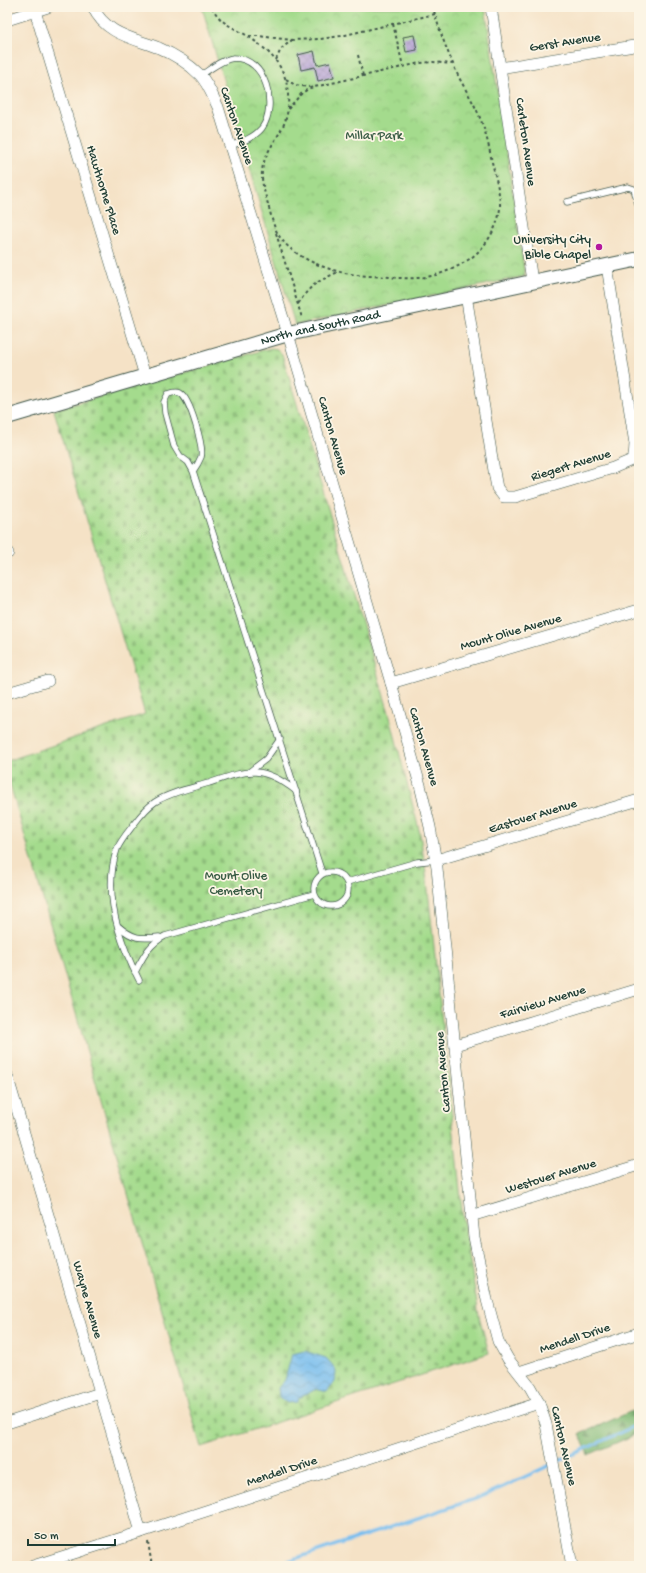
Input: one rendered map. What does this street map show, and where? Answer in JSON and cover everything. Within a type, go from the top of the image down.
[{"type":"street","points":[[7,20],[48,7]]},
{"type":"street","name":"Canton Avenue","points":[[92,7],[101,21],[108,28],[160,49],[181,60],[201,75],[218,107],[288,334],[391,683],[420,785],[430,827],[436,860],[471,1216],[476,1251],[498,1341],[508,1359],[519,1372],[539,1403],[546,1424],[572,1566]]},
{"type":"street","name":"Carleton Avenue","points":[[491,7],[532,281]]},
{"type":"street","name":"Hawthorne Place","points":[[35,11],[145,376]]},
{"type":"street","name":"Gerst Avenue","points":[[500,68],[634,46]]},
{"type":"street","name":"North and South Road","points":[[8,415],[288,334],[639,258]]},
{"type":"street","name":"Riegert Avenue","points":[[466,296],[497,488],[504,497],[515,497],[613,468],[634,459],[635,444],[607,266]]},
{"type":"street","name":"Mount Olive Avenue","points":[[391,683],[639,610]]},
{"type":"street","points":[[7,693],[48,680]]},
{"type":"street","name":"Eastover Avenue","points":[[436,860],[639,800]]},
{"type":"street","name":"Fairview Avenue","points":[[455,1045],[639,989]]},
{"type":"street","name":"Wayne Avenue","points":[[7,1075],[100,1393],[144,1532]]},
{"type":"street","name":"Westover Avenue","points":[[471,1216],[639,1165]]},
{"type":"street","name":"Mendell Drive","points":[[519,1372],[639,1333]]},
{"type":"street","points":[[7,1423],[100,1393]]},
{"type":"street","name":"Mendell Drive","points":[[32,1566],[144,1532],[539,1403]]},
{"type":"lane","points":[[201,75],[225,60],[238,59],[248,61],[259,71],[266,82],[269,94],[269,106],[262,128],[247,140],[230,146]]},
{"type":"lane","points":[[567,202],[628,187],[634,189],[639,208]]},
{"type":"lane","points":[[193,471],[201,457],[201,445],[187,400],[181,393],[174,392],[168,394],[164,402],[164,413],[174,446],[180,456],[188,462],[193,471],[322,873]]},
{"type":"lane","points":[[249,772],[266,759],[280,739]]},
{"type":"lane","points":[[139,980],[118,926],[111,885],[113,867],[118,849],[126,834],[144,812],[155,802],[170,795],[236,774],[249,772],[261,772],[271,775],[282,780],[296,791]]},
{"type":"lane","points":[[347,882],[417,862],[436,860]]},
{"type":"lane","points":[[334,871],[340,873],[347,882],[347,894],[345,899],[336,905],[325,905],[321,903],[314,894],[315,882],[322,873],[334,871]]},
{"type":"lane","points":[[118,926],[128,935],[138,938],[165,936],[314,894]]},
{"type":"lane","points":[[135,972],[150,948],[156,941],[165,936]]},
{"type":"path","points":[[212,7],[220,20],[262,46],[276,60],[286,79],[288,104],[285,122],[267,152],[262,171],[263,186],[302,318]]},
{"type":"path","points":[[275,230],[282,240],[294,252],[316,264],[338,272],[398,278],[426,278],[444,274],[476,254],[487,241],[499,216],[500,204],[488,140],[480,117],[453,64],[433,7]]},
{"type":"path","points":[[248,36],[292,40],[320,39],[341,36],[435,14]]},
{"type":"path","points":[[393,24],[403,66]]},
{"type":"path","points":[[276,60],[281,49],[292,40]]},
{"type":"path","points":[[358,55],[363,76]]},
{"type":"path","points":[[287,110],[302,93],[310,88],[403,66],[427,62],[453,64]]},
{"type":"path","points":[[286,79],[295,85],[310,88]]},
{"type":"path","points":[[298,304],[305,292],[314,284],[338,272]]},
{"type":"path","points":[[144,1532],[152,1566]]},
{"type":"green space","name":"Millar Park","points":[[202,7],[485,7],[525,276],[295,325]]},
{"type":"green space","name":"Mount Olive Cemetery","points":[[271,348],[277,349],[282,354],[389,713],[420,834],[427,881],[463,1219],[479,1316],[489,1353],[201,1447],[7,774],[7,761],[145,714],[54,410]]},
{"type":"green space","points":[[639,1408],[639,1433],[588,1455],[580,1434]]},
{"type":"water","points":[[305,1351],[326,1358],[334,1367],[336,1372],[335,1382],[327,1392],[316,1389],[299,1398],[297,1402],[287,1403],[279,1397],[278,1388],[285,1380],[292,1354]]},
{"type":"building","points":[[414,35],[417,50],[406,52],[403,37]]},
{"type":"building","points":[[314,51],[317,65],[330,62],[334,77],[318,81],[315,67],[301,70],[298,55]]},
{"type":"waterway","points":[[273,1566],[481,1497],[639,1424]]},
{"type":"place","name":"University City Bible Chapel","points":[[599,247]]}]
